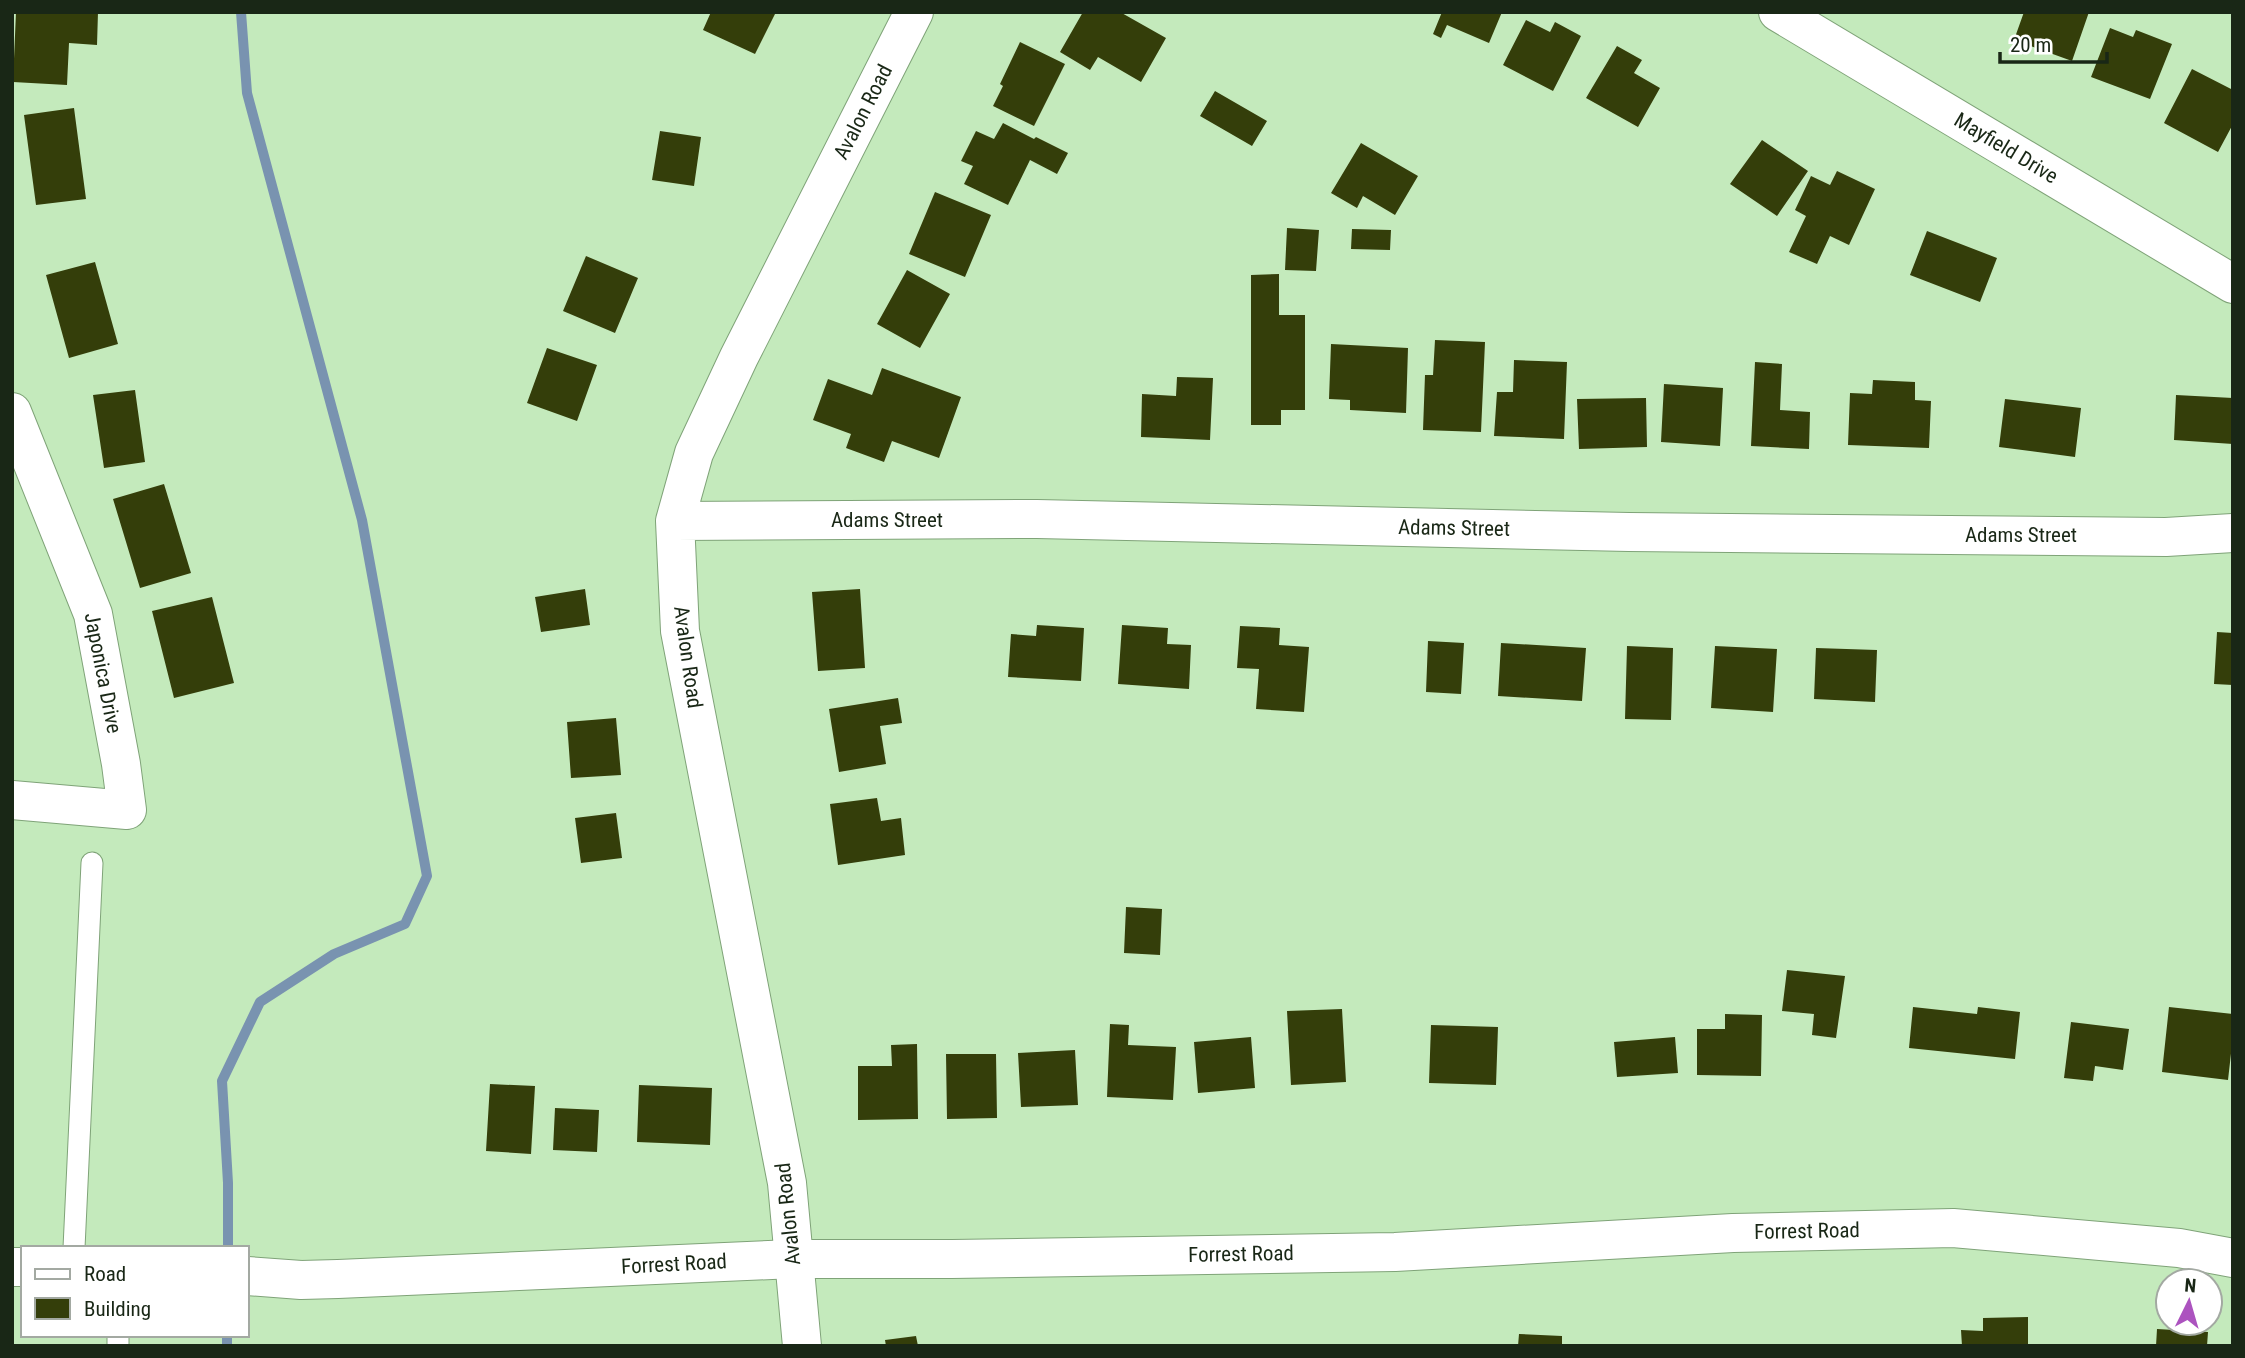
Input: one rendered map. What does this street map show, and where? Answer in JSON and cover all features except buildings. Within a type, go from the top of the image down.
[{"type":"street","name":"Avalon Road","points":[[802,1346],[787,1183],[680,631],[675,521],[694,453],[739,357],[914,12]]},
{"type":"street","name":"Mayfield Drive","points":[[1778,12],[2233,284]]},
{"type":"street","name":"Japonica Drive","points":[[12,412],[93,614],[127,810],[21,801]]},
{"type":"street","name":"Adams Street","points":[[675,521],[1037,519],[1657,533],[2166,537],[2233,533]]},
{"type":"street","name":"Forrest Road","points":[[248,1276],[301,1280],[793,1259],[1395,1252],[1733,1233],[1953,1228],[2179,1248],[2233,1258]]},
{"type":"lane","points":[[74,1246],[92,863]]},
{"type":"waterway","points":[[228,1246],[228,1183],[222,1081],[260,1002],[334,954],[405,924],[427,876],[362,520],[247,93],[241,12]]},
{"type":"waterway","points":[[227,1337],[227,1346]]}]
